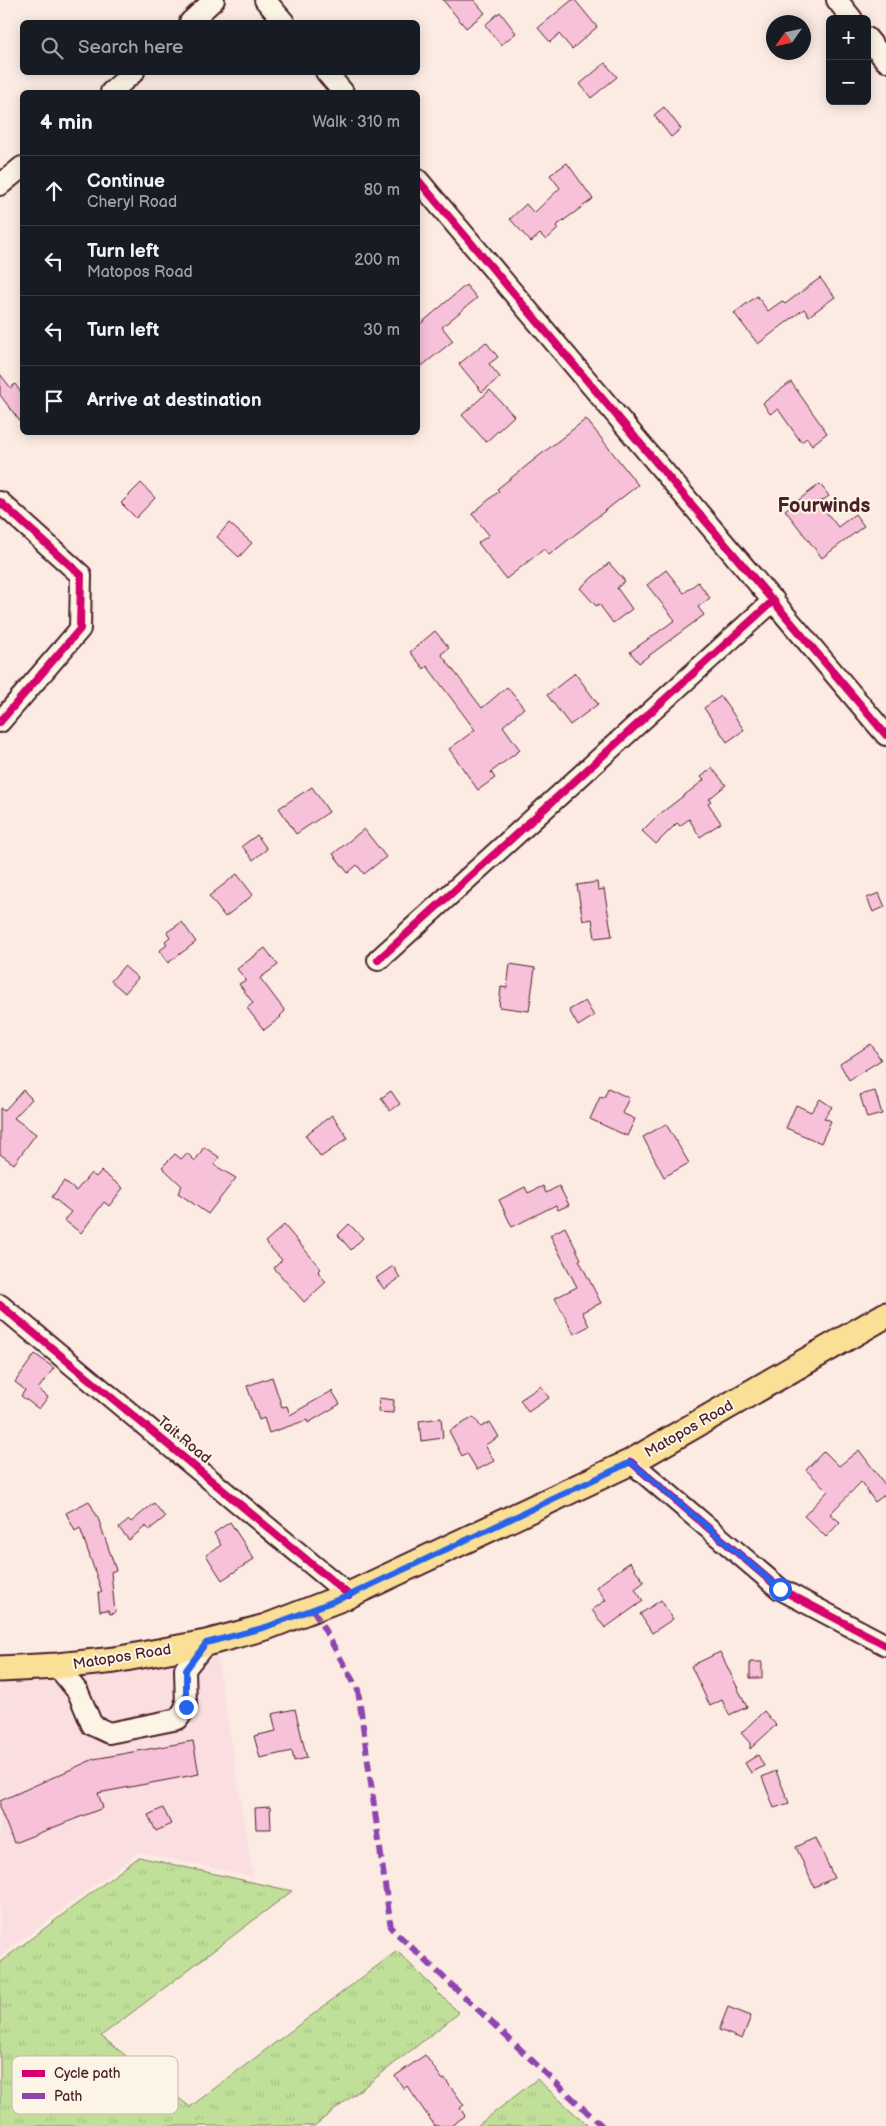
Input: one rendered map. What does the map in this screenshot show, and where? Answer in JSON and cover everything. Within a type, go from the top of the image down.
[{"type":"main road","name":"Matopos Road","points":[[0,1669],[115,1660],[206,1643],[266,1627],[350,1595],[631,1462],[886,1315]]},
{"type":"street","points":[[192,20],[214,0]]},
{"type":"street","points":[[265,0],[282,20]]},
{"type":"street","points":[[837,0],[849,15]]},
{"type":"street","points":[[871,43],[886,61]]},
{"type":"street","points":[[113,90],[131,75]]},
{"type":"street","points":[[329,75],[341,90]]},
{"type":"street","points":[[0,185],[20,168]]},
{"type":"street","points":[[420,182],[886,735]]},
{"type":"street","points":[[0,502],[81,575],[80,630],[0,722]]},
{"type":"street","points":[[378,960],[774,600]]},
{"type":"street","name":"Tait Road","points":[[0,1305],[350,1595]]},
{"type":"street","points":[[631,1462],[780,1589],[886,1646]]},
{"type":"street","points":[[57,1666],[78,1692],[92,1726],[109,1733],[178,1719],[186,1707],[186,1670],[206,1643]]},
{"type":"shaded area","points":[[216,1650],[253,1877],[139,1852],[0,1956],[0,1677]]},
{"type":"green space","points":[[139,1857],[292,1891],[101,2036],[126,2056],[12,2056],[12,2114],[178,2114],[178,2097],[190,2107],[397,1951],[459,2013],[314,2126],[0,2126],[0,1962]]},
{"type":"green space","points":[[537,2079],[588,2126],[477,2126]]},
{"type":"building","points":[[443,0],[474,0],[485,13],[466,28]]},
{"type":"building","points":[[572,0],[575,0],[597,27],[572,49],[559,34],[550,42],[538,28]]},
{"type":"building","points":[[500,12],[516,33],[501,45],[485,25]]},
{"type":"building","points":[[605,63],[617,77],[591,98],[580,84]]},
{"type":"building","points":[[664,107],[681,129],[671,137],[654,115]]},
{"type":"building","points":[[567,163],[593,199],[556,226],[558,229],[546,240],[540,234],[531,242],[510,219],[526,204],[534,213],[560,188],[550,175]]},
{"type":"building","points":[[820,278],[835,297],[809,316],[804,309],[758,344],[734,313],[757,296],[768,311],[782,301],[785,304]]},
{"type":"building","points":[[466,285],[477,298],[442,327],[453,341],[420,367],[420,324]]},
{"type":"building","points":[[486,342],[498,357],[489,364],[500,377],[482,392],[459,364]]},
{"type":"building","points":[[0,374],[11,388],[15,384],[20,391],[20,421],[0,395]]},
{"type":"building","points":[[791,382],[827,433],[812,445],[807,438],[801,442],[778,409],[770,414],[763,403]]},
{"type":"building","points":[[490,390],[514,416],[486,442],[462,415]]},
{"type":"building","points":[[586,419],[638,485],[549,555],[544,549],[506,579],[478,543],[489,535],[472,514],[499,491],[497,489]]},
{"type":"building","points":[[141,483],[155,498],[136,518],[121,503]]},
{"type":"building","points":[[820,484],[829,496],[819,503],[838,527],[855,514],[864,526],[822,558],[785,510]]},
{"type":"building","points":[[229,523],[252,543],[239,557],[217,537]]},
{"type":"building","points":[[609,563],[625,581],[617,588],[632,609],[613,623],[599,604],[596,606],[580,588]]},
{"type":"building","points":[[666,570],[684,593],[698,582],[710,598],[698,607],[704,615],[639,663],[630,652],[675,620],[647,585]]},
{"type":"building","points":[[435,631],[449,648],[441,654],[482,708],[507,687],[524,708],[503,726],[520,750],[491,772],[495,778],[478,790],[449,749],[475,730],[427,666],[424,669],[410,652]]},
{"type":"building","points":[[575,673],[598,704],[570,725],[547,695]]},
{"type":"building","points":[[721,696],[744,730],[727,742],[704,708]]},
{"type":"building","points":[[712,768],[726,785],[709,799],[711,801],[708,803],[721,823],[700,837],[689,819],[680,826],[677,823],[656,844],[642,831],[656,817],[704,780],[701,777]]},
{"type":"building","points":[[312,787],[329,812],[296,834],[279,808]]},
{"type":"building","points":[[364,829],[386,857],[364,874],[357,865],[348,873],[333,854]]},
{"type":"building","points":[[257,835],[267,849],[253,860],[242,846]]},
{"type":"building","points":[[237,874],[253,895],[225,917],[209,896]]},
{"type":"building","points":[[597,882],[598,890],[604,889],[612,936],[595,938],[592,919],[583,921],[577,885]]},
{"type":"building","points":[[879,893],[885,907],[873,912],[867,898]]},
{"type":"building","points":[[182,922],[196,942],[168,963],[159,951],[167,945],[165,941],[170,937],[167,932]]},
{"type":"building","points":[[265,948],[278,965],[260,978],[285,1011],[281,1017],[264,1030],[247,1008],[253,1003],[239,984],[246,980],[237,969]]},
{"type":"building","points":[[510,964],[535,968],[529,1011],[499,1007],[501,987],[507,988]]},
{"type":"building","points":[[124,966],[138,978],[125,993],[111,981]]},
{"type":"building","points":[[585,1001],[594,1016],[578,1026],[569,1010]]},
{"type":"building","points":[[871,1044],[881,1060],[849,1080],[840,1064]]},
{"type":"building","points":[[608,1088],[629,1098],[622,1113],[635,1119],[627,1136],[590,1119],[600,1097],[604,1098]]},
{"type":"building","points":[[23,1090],[32,1099],[14,1118],[36,1134],[14,1164],[0,1154],[0,1108],[4,1111]]},
{"type":"building","points":[[391,1091],[400,1104],[390,1111],[381,1098]]},
{"type":"building","points":[[875,1091],[882,1114],[867,1118],[860,1095]]},
{"type":"building","points":[[820,1099],[832,1107],[824,1118],[831,1121],[821,1143],[786,1128],[796,1105],[811,1112]]},
{"type":"building","points":[[332,1115],[348,1138],[321,1157],[305,1135]]},
{"type":"building","points":[[666,1124],[689,1163],[664,1177],[643,1137]]},
{"type":"building","points":[[204,1147],[219,1157],[214,1165],[236,1178],[208,1214],[178,1193],[182,1186],[162,1167],[175,1154],[181,1159],[187,1153],[195,1161]]},
{"type":"building","points":[[101,1171],[123,1188],[109,1206],[104,1202],[81,1233],[64,1220],[71,1212],[52,1197],[64,1181],[76,1191],[91,1173],[96,1177]]},
{"type":"building","points":[[543,1186],[546,1193],[559,1186],[569,1205],[558,1210],[556,1205],[512,1227],[499,1200],[525,1187],[528,1193]]},
{"type":"building","points":[[349,1224],[363,1238],[351,1250],[338,1235]]},
{"type":"building","points":[[284,1225],[321,1269],[318,1272],[326,1282],[304,1302],[274,1268],[282,1260],[265,1242]]},
{"type":"building","points":[[565,1227],[601,1303],[582,1312],[589,1326],[574,1334],[555,1298],[577,1287],[550,1235]]},
{"type":"building","points":[[393,1266],[400,1278],[384,1289],[376,1278]]},
{"type":"building","points":[[35,1354],[54,1368],[38,1389],[48,1397],[39,1409],[21,1396],[25,1390],[15,1382]]},
{"type":"building","points":[[272,1377],[282,1407],[287,1406],[290,1415],[332,1391],[340,1404],[308,1423],[307,1420],[269,1433],[264,1418],[259,1420],[247,1386]]},
{"type":"building","points":[[541,1386],[549,1398],[528,1412],[520,1400]]},
{"type":"building","points":[[379,1398],[394,1400],[393,1413],[378,1412]]},
{"type":"building","points":[[474,1417],[481,1427],[490,1422],[499,1437],[485,1445],[494,1461],[477,1470],[467,1453],[462,1456],[449,1431]]},
{"type":"building","points":[[441,1418],[443,1438],[421,1441],[419,1421]]},
{"type":"building","points":[[859,1450],[886,1486],[886,1494],[875,1502],[861,1482],[830,1514],[840,1522],[826,1537],[804,1516],[828,1491],[806,1470],[824,1451],[839,1466]]},
{"type":"building","points":[[89,1501],[98,1518],[116,1570],[111,1572],[115,1613],[110,1614],[108,1610],[100,1611],[98,1593],[102,1592],[80,1528],[75,1531],[66,1513]]},
{"type":"building","points":[[154,1503],[165,1517],[149,1530],[146,1526],[129,1540],[119,1528],[129,1520],[131,1522]]},
{"type":"building","points":[[230,1522],[254,1559],[222,1580],[206,1555],[221,1545],[214,1533]]},
{"type":"building","points":[[630,1562],[644,1582],[635,1589],[643,1601],[605,1628],[592,1610],[606,1600],[596,1587]]},
{"type":"building","points":[[661,1600],[673,1619],[652,1633],[640,1614]]},
{"type":"building","points":[[720,1652],[747,1707],[729,1715],[722,1700],[710,1706],[691,1666]]},
{"type":"building","points":[[750,1662],[762,1662],[762,1678],[750,1678]]},
{"type":"building","points":[[295,1709],[307,1758],[294,1761],[292,1751],[260,1758],[254,1736],[276,1731],[272,1714]]},
{"type":"building","points":[[764,1711],[776,1725],[750,1749],[750,1743],[741,1733]]},
{"type":"building","points":[[193,1741],[199,1774],[98,1793],[103,1808],[14,1843],[0,1809],[0,1801],[94,1759]]},
{"type":"building","points":[[758,1755],[764,1766],[751,1773],[745,1763]]},
{"type":"building","points":[[776,1771],[789,1803],[774,1808],[762,1777]]},
{"type":"building","points":[[270,1807],[271,1829],[256,1829],[255,1808]]},
{"type":"building","points":[[163,1808],[171,1824],[156,1831],[148,1815]]},
{"type":"building","points":[[816,1838],[834,1878],[814,1887],[796,1847]]},
{"type":"building","points":[[728,2007],[751,2016],[742,2039],[719,2030]]},
{"type":"building","points":[[425,2055],[464,2105],[460,2108],[465,2116],[451,2126],[435,2126],[407,2086],[404,2089],[395,2076]]},
{"type":"marked path","points":[[313,1609],[358,1690],[391,1928],[602,2126]]},
{"type":"cycle path","points":[[420,182],[886,735]]},
{"type":"cycle path","points":[[0,502],[81,575],[80,629],[0,722]]},
{"type":"cycle path","points":[[378,960],[774,600]]},
{"type":"cycle path","points":[[0,1305],[349,1595]]},
{"type":"cycle path","points":[[631,1462],[780,1589],[886,1645]]},
{"type":"district","name":"Fourwinds","points":[[824,506]]},
{"type":"route","points":[[186,1707],[186,1670],[206,1643],[266,1627],[350,1595],[631,1462],[780,1589]]}]
